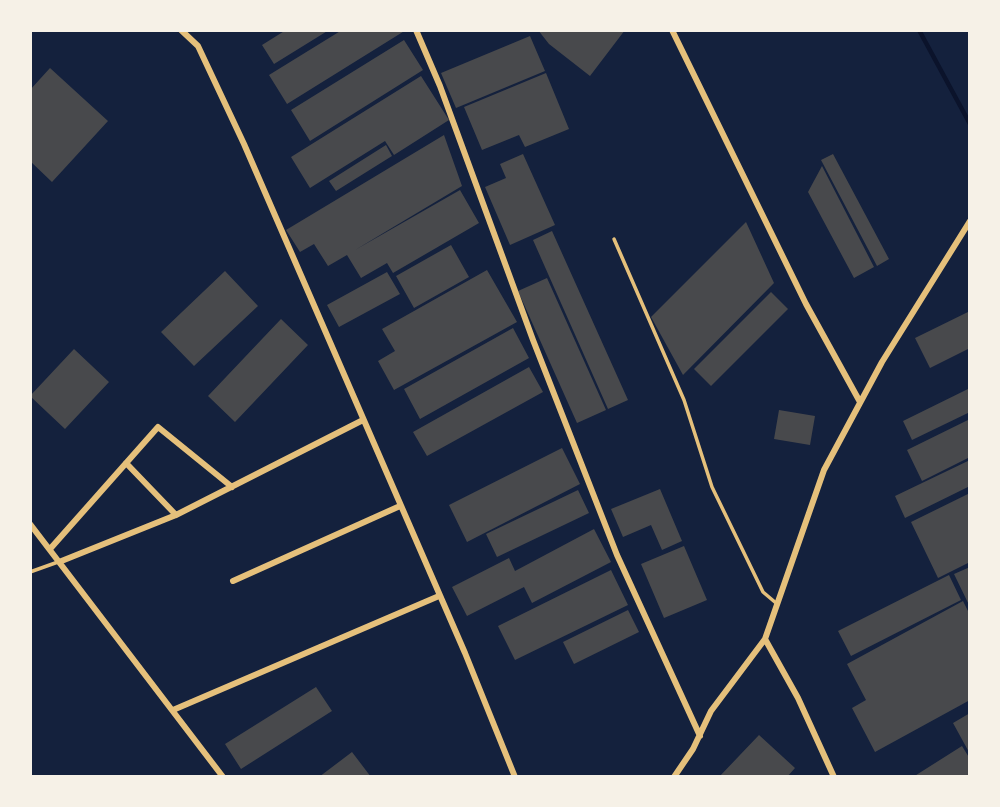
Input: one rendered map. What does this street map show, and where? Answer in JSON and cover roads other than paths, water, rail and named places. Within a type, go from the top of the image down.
[{"type":"street","points":[[181,30],[198,46],[244,144],[515,777]]},
{"type":"street","points":[[416,30],[440,86],[524,316],[617,555],[699,736]]},
{"type":"street","points":[[672,30],[806,304],[860,402]]},
{"type":"street","points":[[674,777],[711,711],[765,639],[824,470],[882,362],[970,221]]},
{"type":"street","points":[[59,562],[176,515],[363,420]]},
{"type":"street","points":[[50,549],[158,427],[232,487]]},
{"type":"street","points":[[126,463],[176,515]]},
{"type":"street","points":[[233,581],[401,506]]},
{"type":"street","points":[[30,524],[223,777]]},
{"type":"street","points":[[173,710],[439,596]]},
{"type":"street","points":[[765,639],[798,698],[834,777]]},
{"type":"lane","points":[[614,239],[684,400],[712,487],[763,592],[777,603]]},
{"type":"lane","points":[[30,572],[59,562]]},
{"type":"waterway","points":[[919,30],[970,124]]}]
